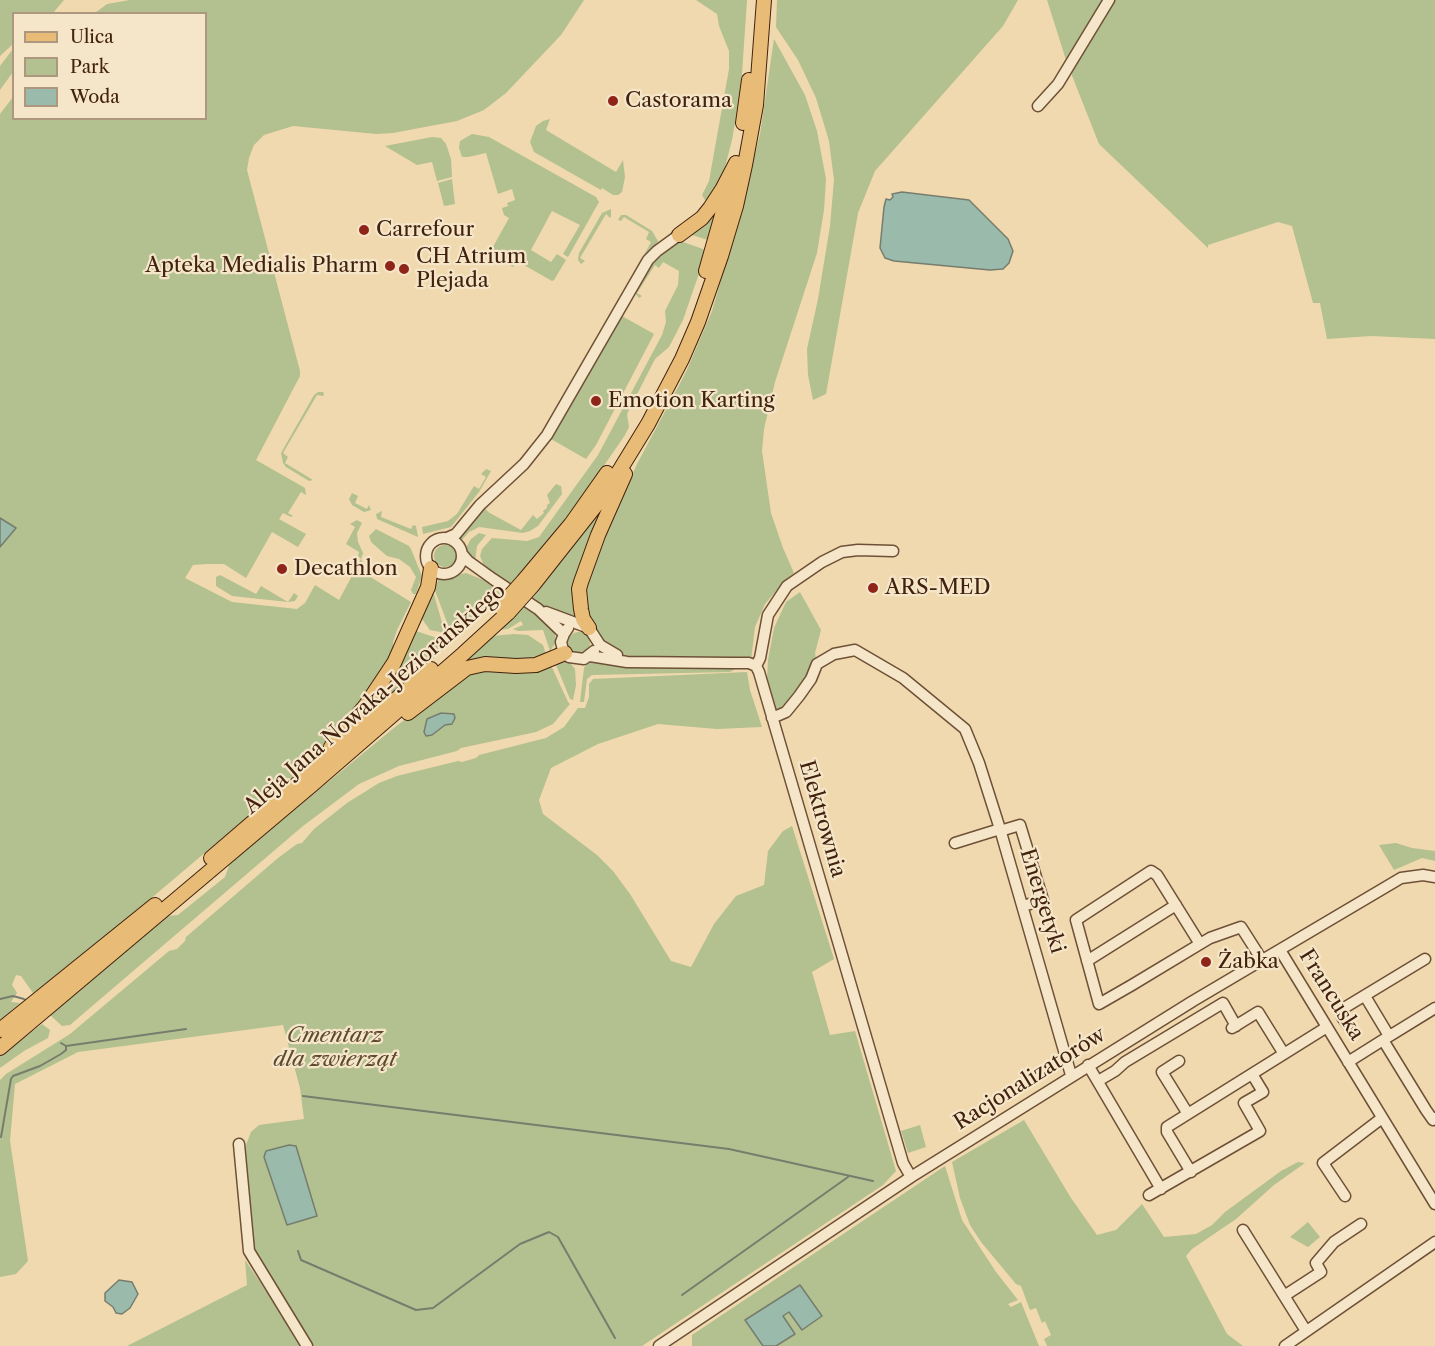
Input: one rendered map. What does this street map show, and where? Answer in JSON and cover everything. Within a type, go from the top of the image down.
[{"type":"main road","name":"Aleja Jana Nowaka-Jeziorańskiego","points":[[529,582],[600,484],[666,374],[690,320],[714,246],[736,163],[746,110],[757,0]]},
{"type":"main road","name":"Aleja Jana Nowaka-Jeziorańskiego","points":[[0,1048],[26,1017],[43,1002],[308,782],[485,628],[504,610],[601,499],[648,424],[674,375],[698,322],[736,206],[756,105],[764,0]]},
{"type":"main road","points":[[679,235],[702,218],[710,208],[736,163]]},
{"type":"main road","points":[[587,629],[583,620],[579,590],[584,570],[624,476],[654,423],[674,375]]},
{"type":"main road","points":[[308,782],[366,705],[394,663],[428,587],[431,568]]},
{"type":"main road","points":[[308,782],[467,668],[485,664],[516,666],[536,664],[565,653]]},
{"type":"main road","name":"Aleja Jana Nowaka-Jeziorańskiego","points":[[0,1030],[26,1017]]},
{"type":"street","points":[[1038,106],[1058,84],[1109,0]]},
{"type":"street","points":[[462,554],[459,567],[447,574],[438,573],[431,568],[426,559],[429,547],[435,541],[456,534],[480,505],[524,464],[548,435],[648,260],[679,235]]},
{"type":"street","points":[[447,538],[458,545],[468,561],[538,609],[564,634]]},
{"type":"street","points":[[587,629],[569,628],[564,634],[561,642],[569,657],[580,660],[590,656],[627,662],[749,663],[756,666],[765,627],[773,605],[787,586],[834,555],[849,551],[893,551]]},
{"type":"street","points":[[459,567],[493,579]]},
{"type":"street","points":[[538,609],[587,629],[608,651],[638,662]]},
{"type":"street","points":[[587,629],[596,646],[590,656]]},
{"type":"street","name":"Energetyki","points":[[772,718],[786,712],[811,679],[817,664],[834,654],[855,650],[903,678],[965,729],[979,763],[1000,830],[1071,1075]]},
{"type":"street","name":"Elektrownia","points":[[756,666],[903,1163],[911,1177]]},
{"type":"street","points":[[955,843],[1020,825],[1042,900],[1023,906]]},
{"type":"street","points":[[1200,944],[1158,875],[1151,871],[1076,920],[1099,1004],[1200,944],[1210,938],[1241,927],[1262,960]]},
{"type":"street","name":"Racjonalizatorów","points":[[659,1346],[911,1177],[1071,1075],[1401,878],[1423,875],[1435,877]]},
{"type":"street","points":[[1087,961],[1176,905]]},
{"type":"street","name":"Francuska","points":[[1280,950],[1435,1204]]},
{"type":"street","points":[[1348,1025],[1342,1017],[1344,1008],[1425,959]]},
{"type":"street","points":[[1365,996],[1425,1110],[1433,1120],[1435,1118]]},
{"type":"street","points":[[1098,1081],[1125,1062],[1223,1003],[1234,1027],[1258,1012],[1284,1054]]},
{"type":"street","name":"Francuska","points":[[1348,1062],[1435,1008]]},
{"type":"street","points":[[1191,1172],[1167,1132],[1167,1127],[1327,1027]]},
{"type":"street","points":[[1179,1061],[1162,1072],[1188,1113]]},
{"type":"street","points":[[1088,1065],[1161,1189]]},
{"type":"street","points":[[1149,1195],[1260,1131],[1244,1103],[1263,1092],[1252,1074]]},
{"type":"street","points":[[1345,1196],[1323,1162],[1382,1118]]},
{"type":"street","points":[[239,1144],[249,1251],[307,1346]]},
{"type":"street","points":[[1284,1296],[1321,1272],[1316,1263],[1334,1242],[1361,1224]]},
{"type":"street","points":[[1243,1230],[1306,1331]]},
{"type":"street","points":[[1285,1346],[1435,1242]]},
{"type":"green space","points":[[0,0],[64,0],[54,12],[12,12],[12,45],[0,56]]},
{"type":"green space","points":[[130,0],[584,0],[561,35],[506,93],[484,110],[457,121],[393,133],[376,134],[293,126],[264,135],[254,145],[247,170],[300,371],[300,376],[256,460],[305,488],[306,495],[301,492],[288,513],[293,516],[283,513],[279,519],[306,534],[298,547],[272,532],[246,578],[224,564],[207,564],[193,565],[185,578],[232,602],[297,609],[305,603],[315,585],[339,600],[361,559],[372,578],[411,602],[397,630],[393,642],[393,654],[334,734],[299,773],[76,962],[33,993],[21,976],[16,975],[12,985],[17,993],[11,1002],[20,1003],[0,1020],[0,114],[12,98],[12,120],[207,120],[207,12],[96,12],[107,4]]},
{"type":"green space","points":[[696,0],[747,0],[741,88],[732,140],[723,175],[708,205],[702,195],[709,181],[729,69],[729,51],[717,14]]},
{"type":"green space","points":[[777,0],[1018,0],[1003,26],[875,171],[858,213],[826,394],[813,400],[808,375],[807,349],[830,226],[834,180],[829,141],[816,98],[798,60],[776,27]]},
{"type":"green space","points":[[1047,0],[1105,0],[1066,60]]},
{"type":"green space","points":[[1112,0],[1435,0],[1435,339],[1371,336],[1327,339],[1320,303],[1313,303],[1292,226],[1278,222],[1208,245],[1208,248],[1099,144],[1069,68]]},
{"type":"green space","points":[[774,39],[805,95],[817,131],[826,179],[817,253],[775,382],[764,429],[762,451],[771,513],[794,573],[765,604],[755,627],[751,660],[635,657],[620,654],[603,642],[596,627],[587,618],[586,586],[591,564],[637,464],[686,372],[712,311],[760,134]]},
{"type":"green space","points":[[12,50],[12,73],[0,90],[0,66]]},
{"type":"green space","points":[[550,119],[546,130],[616,172],[623,160],[625,177],[622,192],[613,195],[602,188],[601,190],[534,152],[530,142],[536,126]]},
{"type":"green space","points":[[472,134],[489,137],[596,197],[599,202],[568,257],[563,254],[580,225],[552,211],[531,250],[551,262],[557,254],[566,260],[554,280],[552,281],[517,261],[513,267],[489,254],[509,218],[504,215],[502,208],[515,200],[512,189],[498,194],[486,153],[462,157],[459,148],[460,141]]},
{"type":"green space","points":[[432,137],[441,138],[446,144],[451,159],[452,177],[437,181],[432,162],[417,165],[385,146]]},
{"type":"green space","points":[[452,179],[455,204],[444,206],[438,183]]},
{"type":"green space","points":[[720,204],[708,240],[692,235],[692,232]]},
{"type":"green space","points":[[611,209],[610,218],[606,214],[580,258],[585,261],[581,264],[578,260],[579,253],[602,213]]},
{"type":"green space","points":[[621,215],[626,215],[652,231],[658,241],[627,287],[651,242],[646,239],[649,232],[624,217],[621,221],[618,220]]},
{"type":"green space","points":[[677,242],[703,249],[706,253],[683,320],[669,347],[655,359],[627,414],[629,427],[625,435],[590,486],[510,586],[485,568],[480,556],[482,549],[492,538],[527,541],[539,537],[598,455],[662,335],[666,322],[665,311],[678,285],[679,271],[663,262],[659,268],[655,265],[637,293],[642,296],[639,298],[635,293],[653,263]]},
{"type":"green space","name":"Emotion Karting","points":[[622,316],[654,334],[596,445],[586,459],[551,439]]},
{"type":"green space","points":[[323,392],[323,396],[317,395],[283,453],[288,457],[285,463],[313,480],[309,481],[286,467],[281,453],[314,395]]},
{"type":"green space","points":[[486,469],[491,471],[479,492],[451,527],[423,534],[422,527],[448,521],[457,514],[474,486],[479,489],[486,477],[481,474]]},
{"type":"green space","points":[[556,484],[561,486],[562,494],[538,526],[530,531],[523,533],[479,527],[469,532],[462,540],[459,538],[490,501],[492,502],[486,509],[488,512],[521,530],[533,515],[537,519],[544,513],[543,511],[550,503],[547,495]]},
{"type":"green space","points":[[352,493],[358,496],[355,503],[367,509],[369,505],[371,510],[364,512],[352,505],[349,499]]},
{"type":"green space","points":[[603,504],[577,573],[574,587],[575,614],[572,617],[557,613],[530,599],[572,548]]},
{"type":"green space","points":[[382,511],[381,517],[411,529],[413,525],[416,526],[418,537],[377,519],[376,514]]},
{"type":"green space","points":[[357,520],[362,523],[357,533],[363,553],[361,559],[358,556],[359,552],[346,544],[355,527],[350,524]]},
{"type":"green space","points":[[376,529],[411,549],[422,576],[416,594],[413,594],[411,590],[416,577],[410,567],[399,559],[387,556],[371,542],[369,536]]},
{"type":"green space","points":[[479,533],[486,535],[477,546],[475,561],[467,554],[467,546],[471,539]]},
{"type":"green space","points":[[441,545],[449,545],[456,552],[456,560],[449,567],[441,567],[434,560],[434,552]]},
{"type":"green space","points":[[466,573],[491,583],[503,591],[465,631],[451,633],[434,588],[439,579]]},
{"type":"green space","points":[[220,575],[256,594],[261,586],[288,602],[232,596],[216,586],[216,577]]},
{"type":"green space","points":[[433,591],[445,633],[430,630],[422,619],[422,614]]},
{"type":"green space","points":[[800,592],[821,630],[815,653],[817,664],[777,716],[767,679],[768,660],[774,628],[786,602]]},
{"type":"green space","points":[[294,593],[298,596],[295,601],[288,602]]},
{"type":"green space","points":[[523,605],[549,622],[554,629],[556,642],[550,651],[543,630],[518,631],[513,629],[523,625],[521,621],[508,629],[498,630]]},
{"type":"green space","points":[[413,632],[434,637],[458,637],[354,727]]},
{"type":"green space","points":[[579,632],[587,635],[590,643],[587,651],[579,654],[571,651],[568,643],[571,635]]},
{"type":"green space","points":[[528,635],[543,645],[546,654],[528,660],[496,659],[443,681],[492,636]]},
{"type":"green space","points":[[560,659],[571,664],[575,669],[576,685],[573,700],[570,699],[554,660]]},
{"type":"green space","points":[[596,659],[739,667],[730,672],[592,675],[587,679],[584,702],[580,702],[584,668],[588,662]]},
{"type":"green space","points":[[550,663],[570,704],[553,724],[536,732],[461,748],[399,766],[359,784],[303,826],[70,1025],[62,1026],[50,1015],[166,916],[178,915],[225,877],[230,863],[395,727],[471,672]],"holes":[[[441,713],[447,714],[445,725],[432,735],[424,732]]]},
{"type":"green space","name":"Cmentarz dla zwierząt","points":[[747,672],[750,690],[762,727],[717,729],[658,724],[598,744],[551,768],[539,800],[543,814],[597,855],[613,871],[630,894],[671,961],[691,967],[714,924],[736,896],[764,885],[768,851],[783,831],[792,826],[834,959],[812,972],[830,1035],[855,1031],[896,1171],[883,1185],[642,1346],[311,1346],[252,1249],[244,1150],[251,1132],[259,1125],[304,1119],[300,1088],[283,1025],[78,1052],[15,1084],[10,1141],[28,1261],[16,1274],[0,1277],[0,1080],[6,1074],[70,1034],[169,951],[177,949],[186,937],[278,858],[297,844],[302,843],[314,829],[347,803],[379,783],[397,776],[458,761],[462,762],[479,755],[546,738],[564,727],[578,708],[585,708],[589,697],[589,684],[593,679]]},
{"type":"green space","points":[[1396,843],[1435,851],[1435,861],[1422,858],[1394,870],[1379,845]]},
{"type":"green space","points":[[42,1024],[50,1030],[48,1038],[0,1068],[0,1056]]},
{"type":"green space","points":[[1024,1120],[1071,1198],[1097,1235],[1116,1230],[1142,1204],[1164,1237],[1196,1234],[1212,1225],[1225,1212],[1281,1171],[1298,1162],[1305,1163],[1274,1185],[1236,1219],[1192,1249],[1186,1256],[1227,1334],[1243,1346],[1047,1346],[1044,1339],[1051,1335],[1045,1321],[1042,1323],[1036,1308],[1030,1310],[1021,1286],[1016,1284],[970,1225],[960,1198],[952,1162]]},
{"type":"green space","points":[[920,1125],[926,1147],[908,1153],[901,1131]]},
{"type":"green space","points":[[945,1166],[962,1220],[996,1272],[1018,1300],[1008,1304],[1011,1307],[1021,1302],[1039,1346],[692,1346],[692,1335]]},
{"type":"green space","points":[[1308,1222],[1320,1237],[1308,1247],[1290,1237]]},
{"type":"green space","points":[[245,1260],[303,1346],[127,1346],[247,1285]]},
{"type":"water","points":[[902,192],[969,200],[1008,239],[1013,251],[1009,263],[1003,269],[990,270],[894,261],[885,258],[880,248],[886,199],[890,200],[893,197],[892,194]]},
{"type":"water","points":[[0,518],[16,528],[0,547]]},
{"type":"water","points":[[441,713],[454,714],[452,724],[445,725],[432,735],[426,736],[424,732],[427,719]]},
{"type":"water","points":[[289,1145],[296,1146],[317,1216],[287,1225],[264,1157],[266,1151]]},
{"type":"water","points":[[119,1280],[132,1282],[138,1294],[130,1308],[122,1314],[116,1313],[113,1307],[105,1301],[105,1293]]},
{"type":"water","points":[[800,1285],[822,1316],[802,1330],[789,1312],[783,1316],[795,1334],[776,1346],[763,1346],[745,1320]]},
{"type":"waterway","points":[[0,999],[13,996],[24,999],[27,1003]]},
{"type":"waterway","points":[[61,1043],[66,1046],[186,1029]]},
{"type":"waterway","points":[[1,1137],[13,1076],[40,1066],[61,1054],[66,1050],[66,1046]]},
{"type":"waterway","points":[[303,1096],[729,1149],[873,1181]]},
{"type":"waterway","points":[[682,1295],[848,1177]]},
{"type":"waterway","points":[[298,1251],[301,1260],[416,1310],[433,1308],[520,1244],[549,1232],[558,1237],[615,1338]]},
{"type":"place","name":"Castorama","points":[[613,101]]},
{"type":"place","name":"Carrefour","points":[[364,230]]},
{"type":"place","name":"Apteka Medialis Pharm","points":[[390,266]]},
{"type":"place","name":"CH Atrium Plejada","points":[[404,269]]},
{"type":"place","name":"Emotion Karting","points":[[596,401]]},
{"type":"place","name":"Decathlon","points":[[282,569]]},
{"type":"place","name":"ARS-MED","points":[[873,588]]},
{"type":"place","name":"Żabka","points":[[1206,962]]}]
